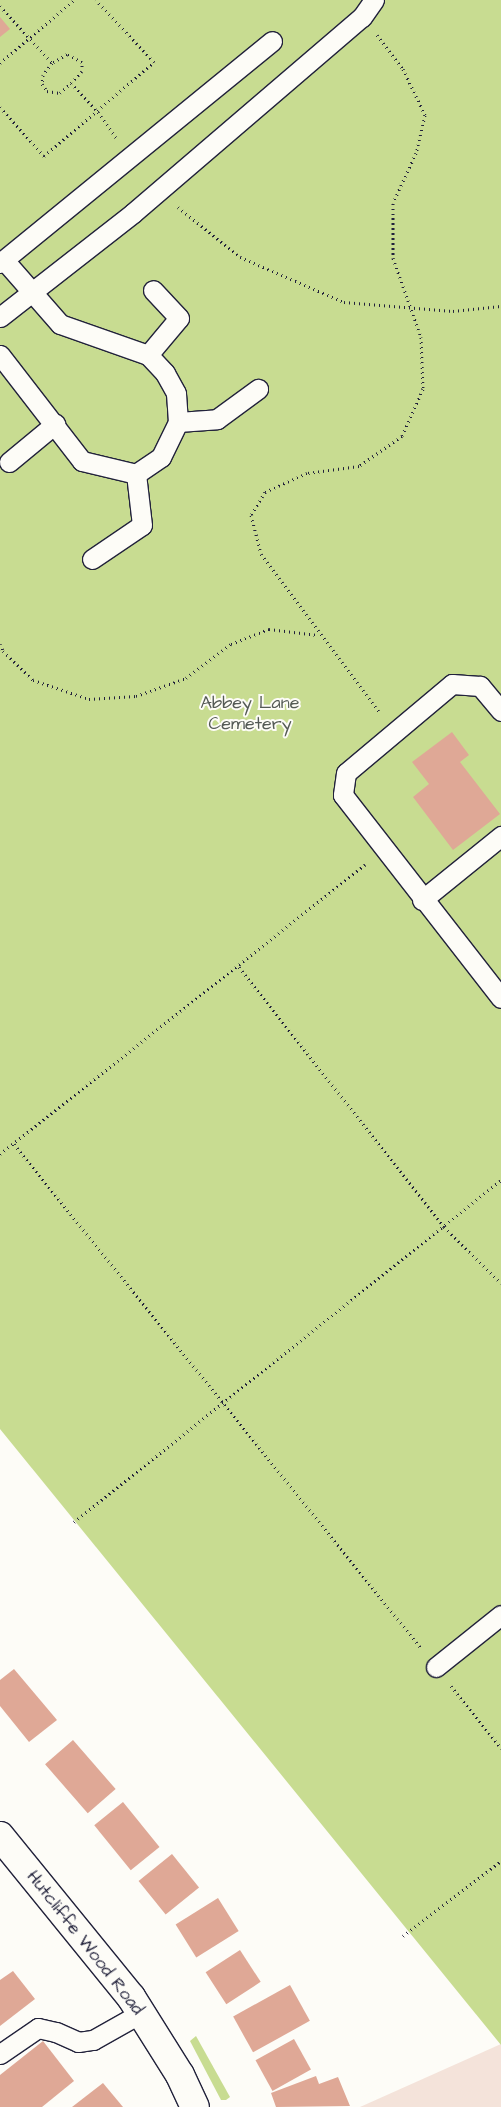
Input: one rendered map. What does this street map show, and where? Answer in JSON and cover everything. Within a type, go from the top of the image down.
[{"type":"street","name":"Hutcliffe Wood Road","points":[[0,1836],[141,2012],[180,2075],[195,2107]]},
{"type":"lane","points":[[0,317],[157,191],[362,17],[374,0]]},
{"type":"lane","points":[[0,356],[82,461],[136,474],[161,457],[178,422],[176,393],[166,373],[148,355],[60,324],[2,261],[272,42]]},
{"type":"lane","points":[[148,355],[179,318],[153,290]]},
{"type":"lane","points":[[178,422],[217,419],[258,389]]},
{"type":"lane","points":[[9,462],[55,424]]},
{"type":"lane","points":[[92,559],[142,525],[136,474]]},
{"type":"lane","points":[[501,711],[480,686],[452,684],[393,730],[346,773],[343,795],[422,900],[501,998]]},
{"type":"lane","points":[[422,900],[501,836]]},
{"type":"lane","points":[[436,1667],[501,1615]]},
{"type":"lane","points":[[0,2054],[38,2028],[56,2032],[78,2042],[93,2040],[141,2012]]},
{"type":"path","points":[[0,63],[74,0]]},
{"type":"path","points":[[0,107],[44,156],[98,112],[154,62],[96,0]]},
{"type":"path","points":[[0,6],[52,63]]},
{"type":"path","points":[[362,17],[403,69],[425,115],[416,153],[392,203],[392,258],[413,308],[421,337],[423,389],[402,436],[359,466],[306,473],[265,492],[251,515],[261,554],[319,635],[393,730]]},
{"type":"path","points":[[67,54],[78,57],[82,71],[71,83],[60,93],[47,91],[42,84],[43,75],[52,63],[67,54]]},
{"type":"path","points":[[71,83],[98,112],[129,158]]},
{"type":"path","points":[[157,191],[240,257],[344,302],[453,311],[501,306]]},
{"type":"path","points":[[0,644],[3,651],[34,680],[89,700],[136,696],[186,678],[231,644],[269,629],[319,635]]},
{"type":"path","points":[[0,1154],[385,849]]},
{"type":"path","points":[[239,966],[444,1227],[501,1283]]},
{"type":"path","points":[[14,1144],[501,1748]]},
{"type":"path","points":[[74,1522],[501,1180]]},
{"type":"path","points":[[403,1936],[501,1861]]},
{"type":"shaded area","points":[[501,2044],[501,2107],[360,2107]]},
{"type":"green space","name":"Abbey Lane Cemetery","points":[[0,0],[501,0],[501,2045],[0,1429]]},
{"type":"green space","points":[[196,2036],[230,2097],[226,2100],[221,2100],[190,2041]]},
{"type":"building","points":[[0,17],[10,29],[0,37]]},
{"type":"building","points":[[452,732],[469,755],[460,762],[500,814],[453,850],[413,797],[429,784],[412,762]]},
{"type":"building","points":[[14,1669],[57,1720],[29,1742],[0,1706],[0,1680]]},
{"type":"building","points":[[73,1740],[116,1789],[88,1813],[45,1764]]},
{"type":"building","points":[[123,1802],[160,1847],[131,1870],[94,1825]]},
{"type":"building","points":[[172,1854],[199,1887],[166,1914],[139,1881]]},
{"type":"building","points":[[218,1898],[239,1931],[196,1958],[176,1924]]},
{"type":"building","points":[[240,1950],[261,1982],[226,2004],[206,1972]]},
{"type":"building","points":[[13,1971],[35,1999],[0,2026],[0,1980]]},
{"type":"building","points":[[290,1985],[310,2021],[253,2052],[233,2017]]},
{"type":"building","points":[[294,2039],[311,2070],[272,2091],[256,2060]]},
{"type":"building","points":[[43,2041],[74,2081],[42,2107],[0,2107],[0,2075]]},
{"type":"building","points":[[316,2076],[319,2084],[338,2077],[350,2106],[276,2107],[271,2093]]},
{"type":"building","points":[[103,2083],[123,2107],[72,2107]]}]
